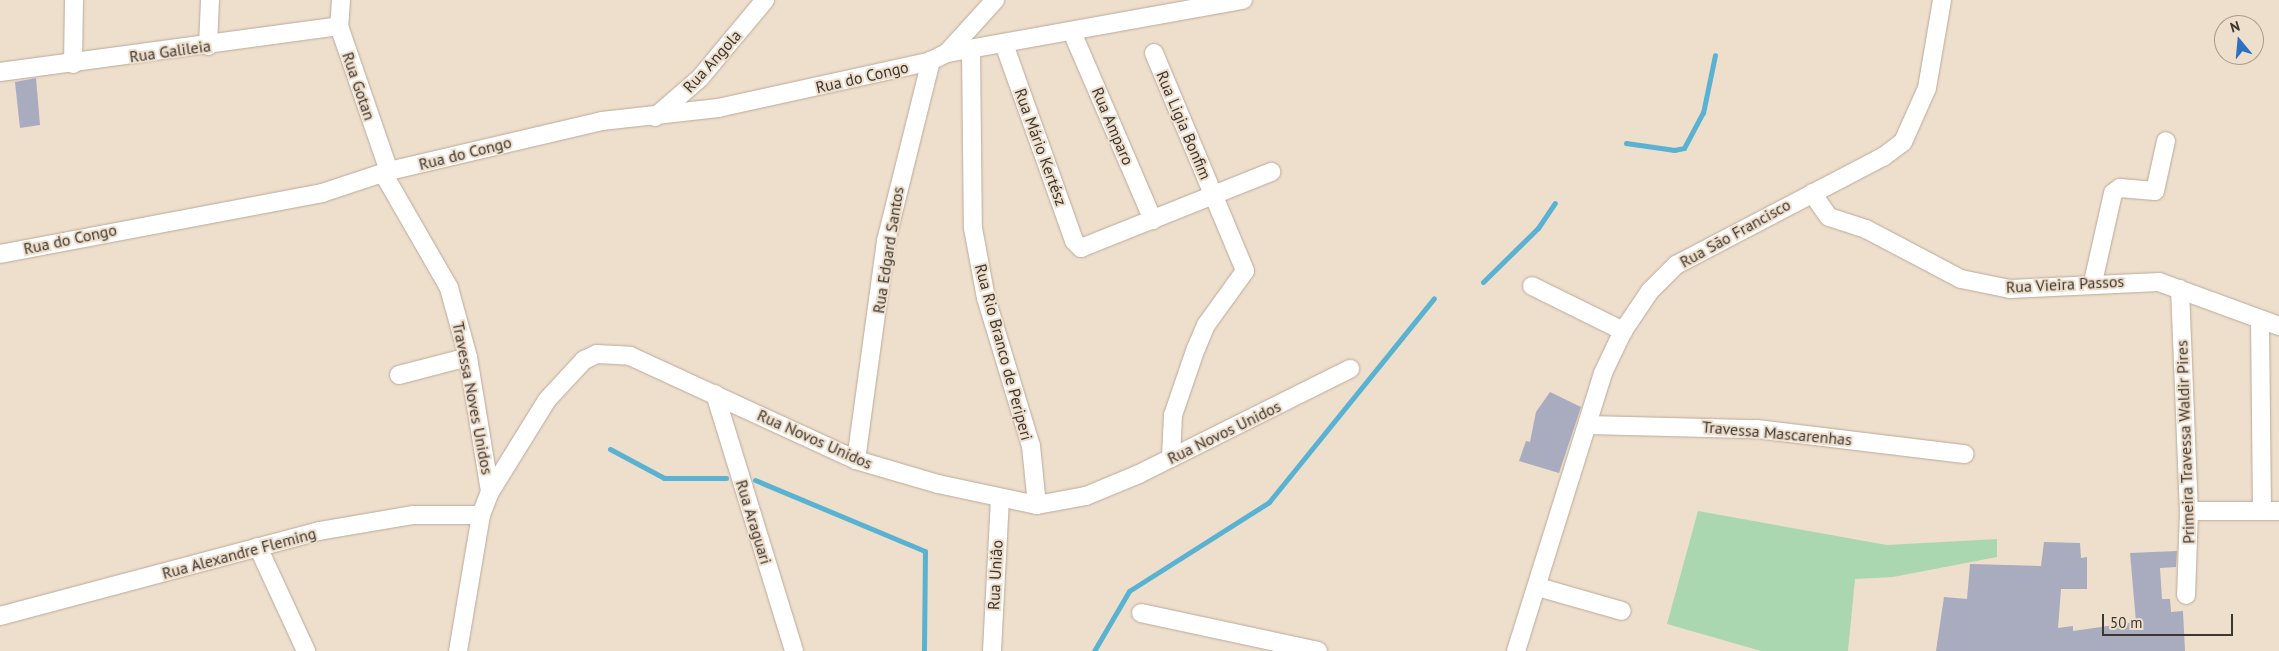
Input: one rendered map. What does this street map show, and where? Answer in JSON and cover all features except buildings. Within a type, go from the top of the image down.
[{"type":"street","points":[[73,64],[74,0]]},
{"type":"street","points":[[208,46],[210,0]]},
{"type":"street","name":"Rua Gotan","points":[[341,0],[339,26],[386,172]]},
{"type":"street","name":"Rua Angola","points":[[655,117],[700,78],[765,0]]},
{"type":"street","points":[[947,53],[995,0]]},
{"type":"street","points":[[931,60],[947,53],[1244,0]]},
{"type":"street","name":"Rua São Francisco","points":[[1516,651],[1538,587],[1603,373],[1623,330],[1650,291],[1676,265],[1883,157],[1902,142],[1927,88],[1942,0]]},
{"type":"street","name":"Rua Galileia","points":[[0,72],[208,46],[339,26]]},
{"type":"street","name":"Rua Amparo","points":[[1072,32],[1153,220]]},
{"type":"street","name":"Rua Mário Kertész","points":[[1004,44],[1074,241],[1081,248],[1153,220]]},
{"type":"street","name":"Rua Rio Branco de Periperi","points":[[971,49],[973,228],[986,298],[1030,446],[1037,504]]},
{"type":"street","name":"Rua Ligia Bonfim","points":[[1154,53],[1245,275],[1206,325],[1196,348],[1173,414],[1171,458]]},
{"type":"street","name":"Rua do Congo","points":[[0,254],[322,193],[386,172],[602,120],[655,117],[760,100],[931,60]]},
{"type":"street","name":"Rua Edgard Santos","points":[[856,460],[886,242],[931,60]]},
{"type":"street","points":[[2092,282],[2113,193],[2120,188],[2150,192],[2159,187],[2166,141]]},
{"type":"street","name":"Travessa Noves Unidos","points":[[386,172],[449,288],[468,357],[490,492]]},
{"type":"street","points":[[1153,220],[1271,172]]},
{"type":"street","name":"Rua Vieira Passos","points":[[1812,193],[1829,217],[1866,228],[1961,279],[2010,289],[2092,282],[2145,280],[2180,289],[2260,321],[2279,326]]},
{"type":"street","points":[[1532,286],[1623,330]]},
{"type":"street","name":"Primeira Travessa Waldir Pires","points":[[2180,289],[2189,510],[2186,595]]},
{"type":"street","points":[[2189,510],[2271,511],[2260,321]]},
{"type":"street","name":"Rua Novos Unidos","points":[[458,651],[481,516],[490,492],[547,400],[584,360],[597,354],[630,356],[856,460],[1000,499],[1037,504],[1086,496],[1171,458],[1350,369]]},
{"type":"street","points":[[399,375],[468,357]]},
{"type":"street","name":"Rua Araguari","points":[[715,394],[794,651]]},
{"type":"street","name":"Travessa Mascarenhas","points":[[1588,425],[1758,429],[1965,454]]},
{"type":"street","name":"Rua Uniâo","points":[[992,651],[1000,499]]},
{"type":"street","name":"Rua Alexandre Fleming","points":[[0,616],[258,547],[414,515],[481,516]]},
{"type":"street","points":[[258,547],[306,651]]},
{"type":"street","points":[[1538,587],[1622,611]]},
{"type":"street","points":[[1141,613],[1318,651]]},
{"type":"green space","points":[[1698,511],[1887,545],[1997,539],[1997,557],[1893,577],[1855,579],[1848,651],[1761,651],[1667,624]]},
{"type":"waterway","points":[[1626,143],[1674,150],[1684,148],[1703,113],[1715,55]]},
{"type":"waterway","points":[[1483,282],[1538,228],[1555,203]]},
{"type":"waterway","points":[[1094,651],[1129,591],[1269,502],[1434,298]]},
{"type":"waterway","points":[[610,449],[664,478],[726,478]]},
{"type":"waterway","points":[[755,480],[925,551],[924,651]]}]
